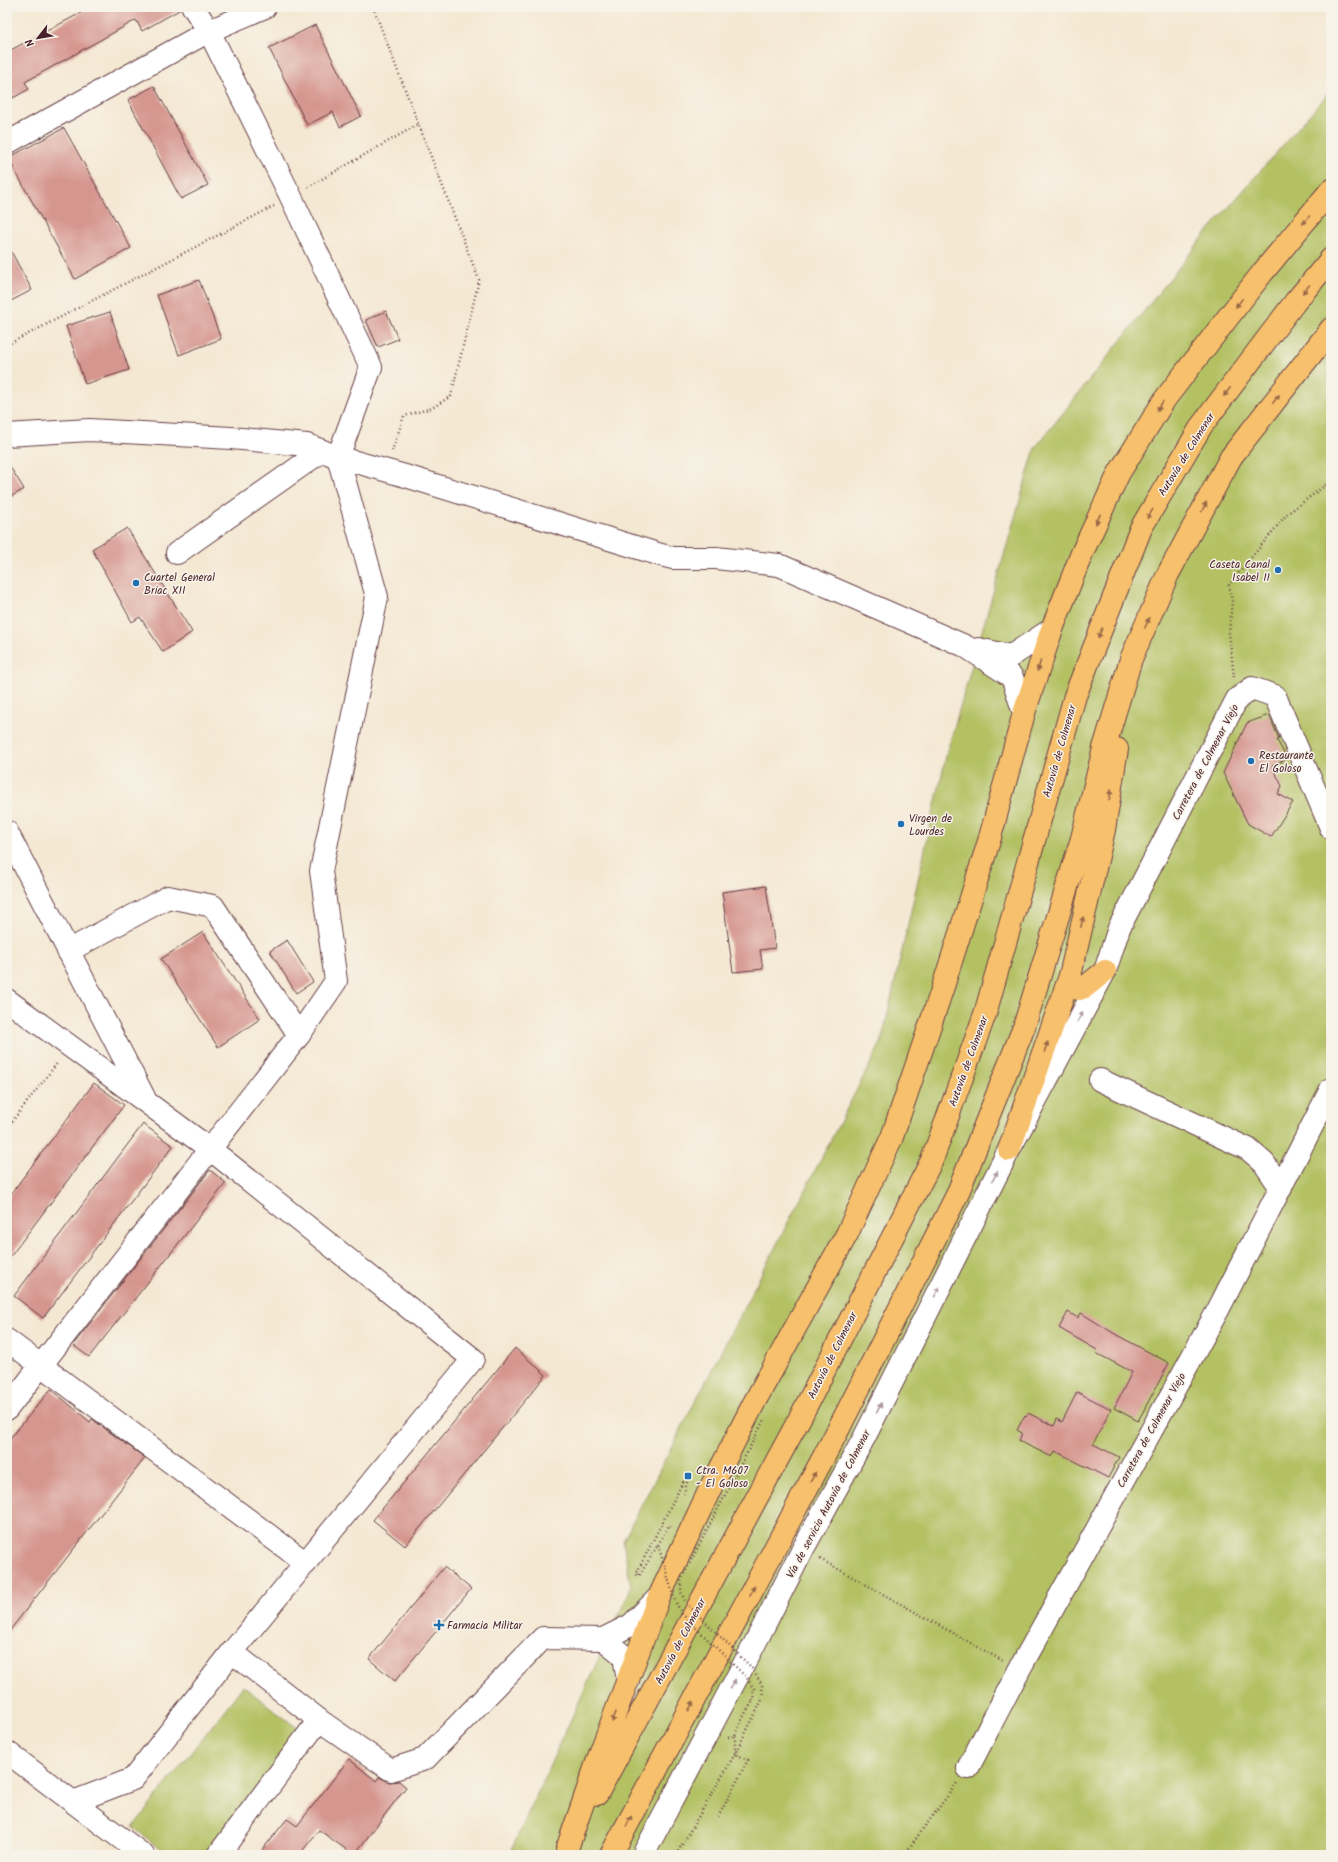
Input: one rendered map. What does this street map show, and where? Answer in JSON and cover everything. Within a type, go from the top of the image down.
[{"type":"highway","points":[[566,1852],[601,1751],[659,1597],[711,1487],[755,1401],[847,1234],[892,1137],[942,990],[989,841],[1024,713],[1052,629],[1082,553],[1120,473],[1165,399],[1263,272],[1331,190]]},
{"type":"highway","name":"Autovía de Colmenar","points":[[566,1852],[802,1414],[932,1160],[985,1014],[1075,696],[1142,528],[1202,425],[1295,302],[1331,259]]},
{"type":"highway","points":[[611,1855],[838,1430],[957,1195],[1024,1027],[1082,838],[1104,748],[1131,659],[1168,574],[1231,457],[1331,329]]},
{"type":"highway","points":[[1313,351],[1331,336]]},
{"type":"highway","points":[[1009,1150],[1070,976],[1104,830],[1131,659]]},
{"type":"highway","points":[[1070,976],[1075,988],[1079,989],[1085,987],[1105,971]]},
{"type":"street","points":[[177,553],[330,454],[371,367],[291,196],[210,31],[193,7]]},
{"type":"street","points":[[7,144],[210,31],[265,7]]},
{"type":"street","points":[[7,435],[89,430],[231,438],[307,445],[330,454],[673,558],[716,558],[779,565],[965,646],[1012,677],[1024,713]]},
{"type":"street","points":[[7,1409],[299,1035],[336,981],[321,871],[377,597],[330,454]]},
{"type":"street","points":[[965,646],[1011,656],[1052,629]]},
{"type":"street","name":"Carretera de Colmenar Viejo","points":[[1009,1150],[1105,971],[1118,928],[1238,700],[1252,688],[1274,696],[1331,828]]},
{"type":"street","points":[[7,832],[146,1102]]},
{"type":"street","points":[[68,951],[168,897],[213,906],[299,1035]]},
{"type":"street","points":[[7,1000],[210,1149],[473,1360],[232,1652],[133,1779],[73,1802]]},
{"type":"street","points":[[1100,1080],[1248,1149],[1264,1164],[1281,1188]]},
{"type":"street","name":"Carretera de Colmenar Viejo","points":[[968,1768],[1019,1670],[1218,1310],[1331,1089]]},
{"type":"street","name":"Vía de servicio Autovía de Colmenar","points":[[643,1855],[659,1824],[722,1731],[802,1549],[864,1438],[1009,1150]]},
{"type":"street","points":[[7,1340],[306,1563]]},
{"type":"street","points":[[232,1652],[319,1720],[391,1770],[425,1759],[543,1638],[603,1639],[631,1625],[659,1597]]},
{"type":"street","points":[[603,1639],[624,1656],[628,1681]]},
{"type":"street","points":[[218,1855],[319,1720]]},
{"type":"street","points":[[7,1752],[143,1855]]},
{"type":"path","points":[[373,7],[417,125],[478,280],[451,396],[432,408],[404,416],[386,470]]},
{"type":"path","points":[[7,346],[291,196],[417,125]]},
{"type":"path","points":[[1238,700],[1229,633],[1232,602],[1229,585],[1287,514],[1331,481]]},
{"type":"path","points":[[7,1128],[70,1046]]},
{"type":"path","points":[[676,1855],[735,1754],[763,1698],[762,1686],[751,1668],[686,1603],[682,1592],[681,1580],[765,1418]]},
{"type":"path","points":[[669,1525],[639,1576],[636,1574],[683,1482]]},
{"type":"path","points":[[658,1545],[675,1601],[682,1614],[747,1678],[754,1689],[753,1700],[743,1717],[722,1731],[735,1754],[748,1760],[718,1817]]},
{"type":"path","points":[[802,1549],[1019,1670]]},
{"type":"path","points":[[904,1855],[968,1768]]},
{"type":"green space","points":[[1331,90],[1331,1855],[509,1855],[631,1588],[623,1541],[881,1043],[947,752],[1035,448],[1208,231]]},
{"type":"green space","points":[[243,1686],[301,1731],[205,1855],[168,1855],[133,1827]]},
{"type":"building","points":[[92,7],[181,7],[181,9],[142,31],[136,20],[25,82],[29,89],[13,98],[7,88],[7,52]]},
{"type":"building","points":[[315,25],[361,116],[340,127],[333,112],[307,125],[269,48]]},
{"type":"building","points":[[154,86],[208,185],[181,199],[128,100]]},
{"type":"building","points":[[64,128],[131,248],[75,279],[8,158]]},
{"type":"building","points":[[7,244],[32,290],[7,303]]},
{"type":"building","points":[[199,280],[221,339],[179,355],[157,295]]},
{"type":"building","points":[[386,311],[398,339],[378,347],[366,320]]},
{"type":"building","points":[[110,312],[129,370],[85,384],[66,326]]},
{"type":"building","points":[[7,462],[24,489],[7,499]]},
{"type":"building","name":"Cuartel General Briac XII","points":[[127,528],[192,632],[163,652],[140,617],[132,622],[92,549]]},
{"type":"building","points":[[1269,715],[1279,739],[1277,740],[1287,759],[1272,766],[1282,786],[1278,794],[1293,802],[1271,837],[1248,824],[1223,773],[1247,723]]},
{"type":"building","points":[[766,886],[775,948],[760,950],[763,969],[733,972],[722,892]]},
{"type":"building","points":[[203,932],[260,1019],[218,1047],[161,959]]},
{"type":"building","points":[[287,940],[313,982],[296,993],[270,951]]},
{"type":"building","points":[[94,1083],[124,1105],[7,1261],[7,1199]]},
{"type":"building","points":[[143,1124],[173,1146],[43,1318],[14,1296]]},
{"type":"building","points":[[210,1170],[226,1183],[89,1357],[73,1345]]},
{"type":"building","points":[[1068,1312],[1078,1318],[1081,1313],[1115,1334],[1169,1363],[1138,1421],[1114,1408],[1132,1372],[1096,1353],[1097,1350],[1059,1328]]},
{"type":"building","points":[[515,1348],[546,1375],[405,1546],[373,1520]]},
{"type":"building","points":[[51,1389],[90,1422],[92,1419],[145,1458],[7,1634],[7,1442]]},
{"type":"building","points":[[1077,1392],[1111,1409],[1093,1444],[1119,1457],[1108,1478],[1055,1451],[1052,1457],[1019,1441],[1022,1433],[1017,1430],[1025,1415],[1026,1416],[1028,1413],[1054,1426],[1057,1419],[1062,1422]]},
{"type":"building","points":[[444,1567],[471,1589],[395,1681],[369,1659]]},
{"type":"building","points":[[349,1759],[376,1781],[379,1777],[389,1782],[399,1781],[406,1787],[354,1855],[319,1830],[299,1855],[258,1855],[287,1819],[297,1826]]},
{"type":"place","name":"Caseta Canal Isabel II","points":[[1278,570]]},
{"type":"place","name":"Cuartel General Briac XII","points":[[136,583]]},
{"type":"place","name":"Restaurante El Goloso","points":[[1251,761]]},
{"type":"place","name":"Virgen de Lourdes","points":[[901,824]]},
{"type":"place","name":"Ctra. M607 - El Goloso","points":[[688,1476]]},
{"type":"place","name":"Farmacia Militar","points":[[439,1625]]}]
